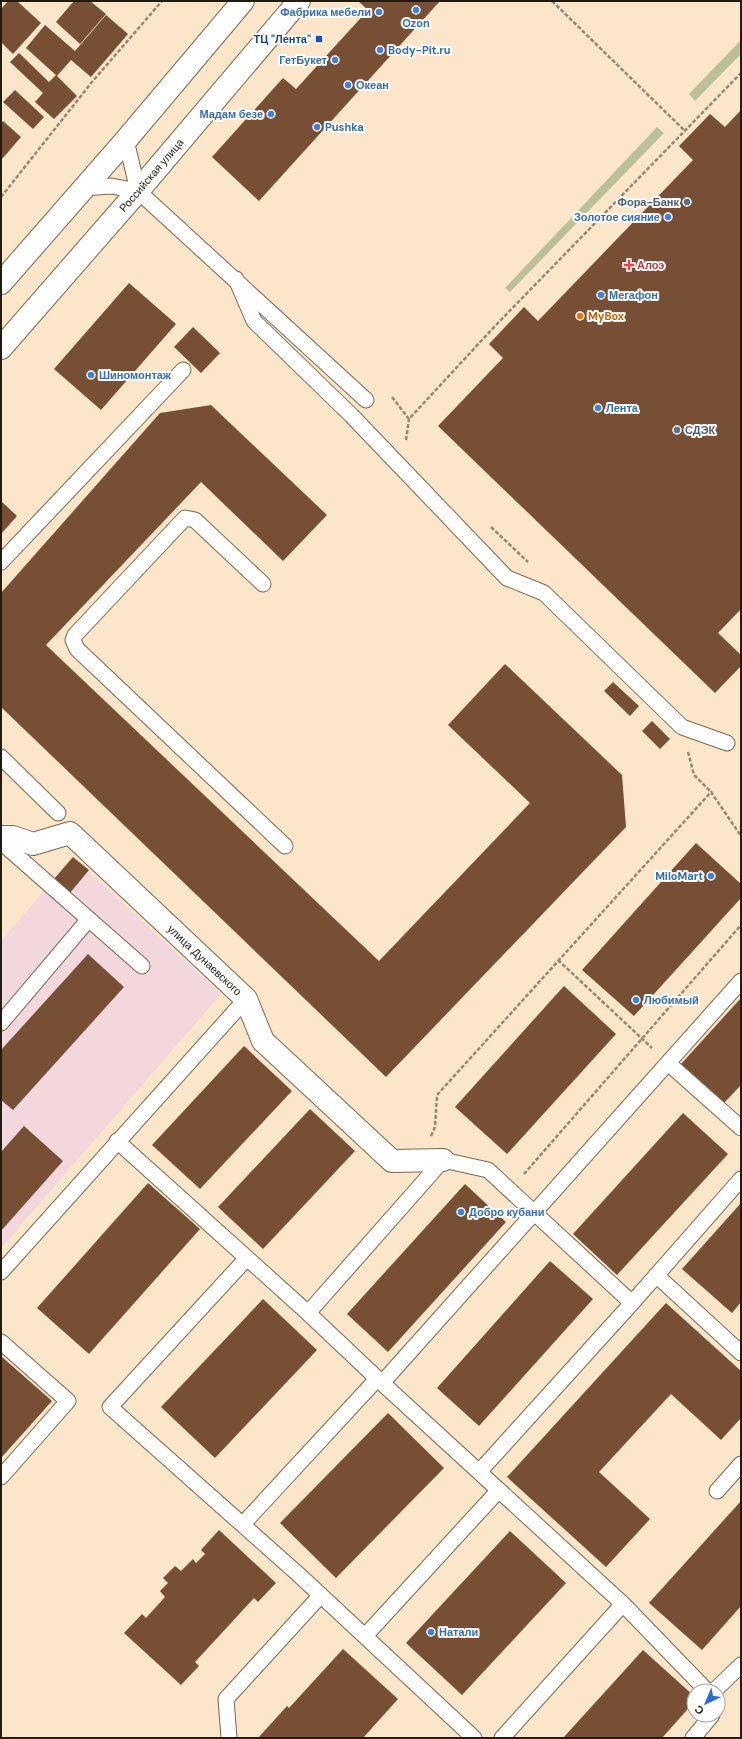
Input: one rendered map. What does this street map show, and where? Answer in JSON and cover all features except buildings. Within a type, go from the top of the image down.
[{"type":"main road","points":[[1,282],[126,140],[243,1]]},
{"type":"main road","name":"Российская улица","points":[[1,348],[138,191],[299,1]]},
{"type":"main road","name":"улица Дунаевского","points":[[1,837],[13,837],[33,844],[70,833],[246,999],[263,1041],[392,1161],[443,1160]]},
{"type":"lane","points":[[126,140],[138,191]]},
{"type":"lane","points":[[84,188],[111,186],[138,191],[236,279],[366,400]]},
{"type":"lane","points":[[236,279],[254,321],[352,416],[507,578],[544,593],[682,727],[727,743]]},
{"type":"lane","points":[[1,562],[183,370]]},
{"type":"lane","points":[[263,584],[195,520],[185,518],[75,635],[73,640],[78,649],[285,846]]},
{"type":"lane","points":[[1,757],[58,813]]},
{"type":"lane","points":[[1,842],[142,966]]},
{"type":"lane","points":[[1,1023],[89,919]]},
{"type":"lane","points":[[243,1524],[379,1381],[535,1213],[741,981]]},
{"type":"lane","points":[[1,1272],[246,999]]},
{"type":"lane","points":[[668,1063],[741,1128]]},
{"type":"lane","points":[[117,1141],[308,1313],[379,1381],[623,1604],[699,1683]]},
{"type":"lane","points":[[308,1313],[443,1160],[488,1170],[632,1304]]},
{"type":"lane","points":[[479,1472],[632,1304],[741,1180]]},
{"type":"lane","points":[[247,1258],[110,1406],[243,1524],[474,1738]]},
{"type":"lane","points":[[656,1275],[741,1354]]},
{"type":"lane","points":[[1,1342],[68,1401],[1,1477]]},
{"type":"lane","points":[[717,1491],[741,1464]]},
{"type":"lane","points":[[365,1636],[499,1490]]},
{"type":"lane","points":[[229,1738],[226,1699],[320,1595]]},
{"type":"lane","points":[[502,1738],[623,1604]]},
{"type":"lane","points":[[722,1683],[741,1664]]},
{"type":"lane","points":[[692,1738],[705,1723]]},
{"type":"path","points":[[1,197],[92,82],[162,1]]},
{"type":"path","points":[[552,1],[685,131]]},
{"type":"path","points":[[392,397],[409,419],[495,326],[741,74]]},
{"type":"path","points":[[682,727],[694,775],[711,792],[741,836]]},
{"type":"path","points":[[420,1161],[435,1126],[437,1095],[711,792]]},
{"type":"path","points":[[510,1190],[741,925]]},
{"type":"path","points":[[558,960],[668,1063]]},
{"type":"shaded area","points":[[73,857],[221,994],[1,1248],[1,941]]},
{"type":"green space","points":[[741,40],[741,54],[695,101],[689,94]]},
{"type":"green space","points":[[657,127],[664,133],[510,292],[505,288]]},
{"type":"place","name":"Ozon","points":[[416,10]]},
{"type":"place","name":"Фабрика мебели","points":[[379,12]]},
{"type":"place","name":"ТЦ \"Лента\"","points":[[319,39]]},
{"type":"place","name":"Body-Pit.ru","points":[[380,50]]},
{"type":"place","name":"ГетБукет","points":[[335,60]]},
{"type":"place","name":"Океан","points":[[348,85]]},
{"type":"place","name":"Мадам безе","points":[[271,114]]},
{"type":"place","name":"Pushka","points":[[317,127]]},
{"type":"place","name":"Фора-Банк","points":[[687,202]]},
{"type":"place","name":"Золотое сияние","points":[[668,217]]},
{"type":"place","name":"Алоэ","points":[[629,265]]},
{"type":"place","name":"Мегафон","points":[[601,295]]},
{"type":"place","name":"MyBox","points":[[580,316]]},
{"type":"place","name":"Шиномонтаж","points":[[91,375]]},
{"type":"place","name":"Лента","points":[[598,408]]},
{"type":"place","name":"СДЭК","points":[[677,430]]},
{"type":"place","name":"MiloMart","points":[[711,876]]},
{"type":"place","name":"Любимый","points":[[636,1000]]},
{"type":"place","name":"Добро кубани","points":[[461,1212]]},
{"type":"place","name":"Натали","points":[[431,1632]]}]
